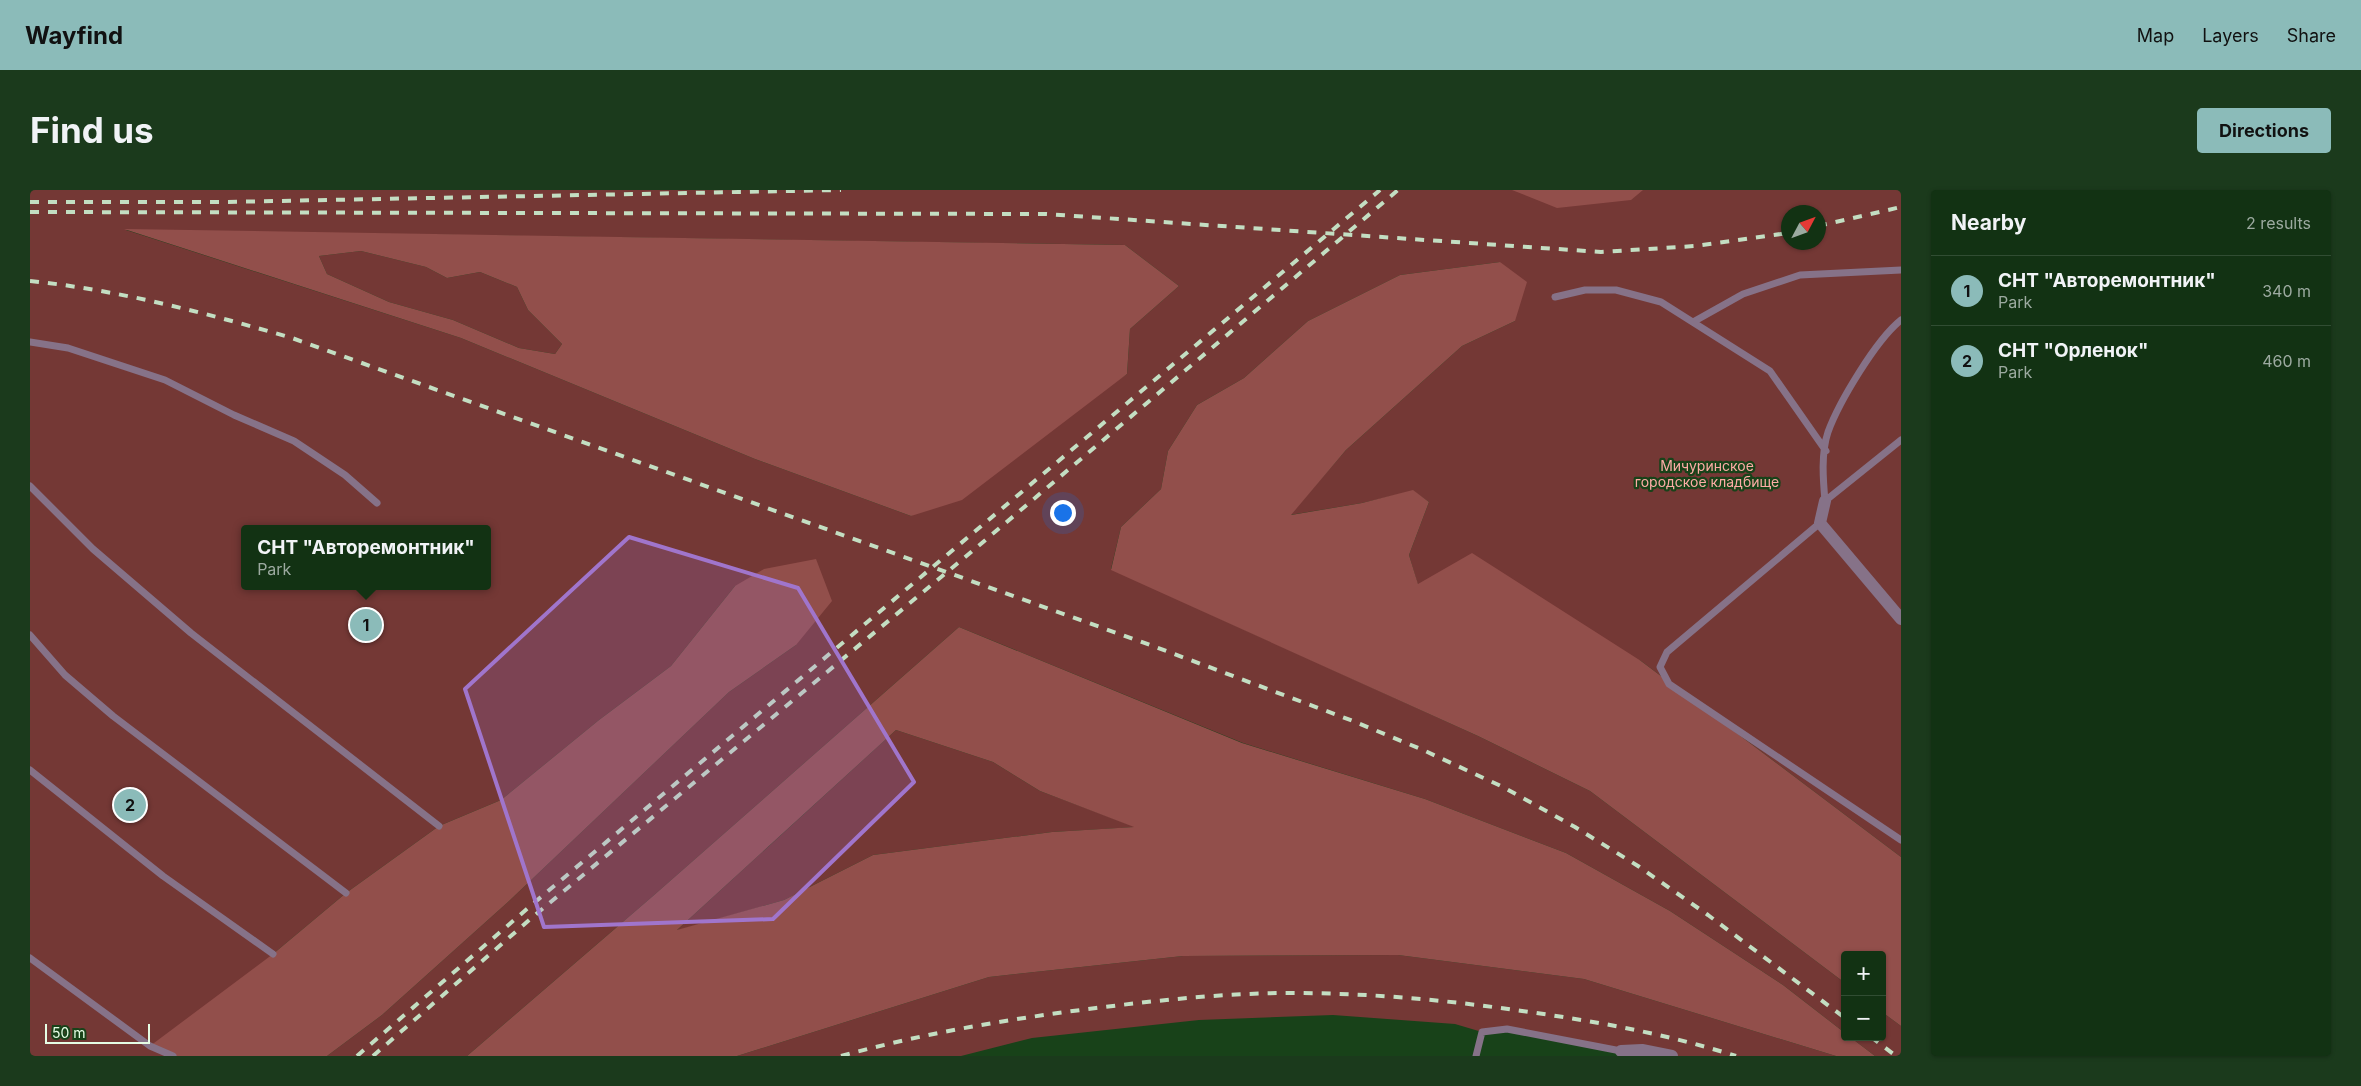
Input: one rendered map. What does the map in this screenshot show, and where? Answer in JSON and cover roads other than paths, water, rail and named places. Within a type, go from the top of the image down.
[{"type":"street","points":[[1825,501],[1820,524],[1901,619]]},
{"type":"street","points":[[1621,1051],[1642,1050],[1672,1056]]},
{"type":"lane","points":[[1693,322],[1743,294],[1800,275],[1901,270]]},
{"type":"lane","points":[[1554,297],[1585,290],[1616,290],[1661,302],[1770,371],[1826,450]]},
{"type":"lane","points":[[1825,501],[1823,474],[1828,433],[1857,376],[1891,328],[1901,320]]},
{"type":"lane","points":[[30,342],[68,348],[165,380],[234,415],[294,441],[346,475],[377,503]]},
{"type":"lane","points":[[1825,501],[1901,440]]},
{"type":"lane","points":[[30,486],[93,549],[191,633],[439,826]]},
{"type":"lane","points":[[1820,524],[1667,652],[1660,667],[1669,684],[1901,840]]},
{"type":"lane","points":[[30,635],[64,675],[113,716],[346,893]]},
{"type":"lane","points":[[30,770],[163,876],[273,954]]},
{"type":"lane","points":[[30,958],[150,1046],[173,1056]]},
{"type":"lane","points":[[1476,1056],[1482,1032],[1507,1029],[1621,1051]]},
{"type":"railway","points":[[30,202],[225,202],[841,190]]},
{"type":"railway","points":[[357,1056],[528,908],[1380,190]]},
{"type":"railway","points":[[373,1056],[535,915],[976,548],[1398,190]]},
{"type":"railway","points":[[1826,224],[1901,207]]},
{"type":"railway","points":[[30,212],[1046,214],[1601,252],[1695,246],[1781,234]]},
{"type":"railway","points":[[30,281],[129,296],[292,338],[1153,646],[1353,721],[1423,750],[1503,787],[1575,827],[1638,866],[1708,915],[1841,1015]]},
{"type":"railway","points":[[841,1056],[936,1034],[1064,1012],[1145,1002],[1242,994],[1291,993],[1407,998],[1522,1011],[1630,1029],[1684,1041],[1736,1056]]},
{"type":"railway","points":[[1876,1041],[1896,1056]]},
{"type":"place","name":"СНТ \"Авторемонтник\"","points":[[366,625]]},
{"type":"place","name":"СНТ \"Орленок\"","points":[[130,805]]},
{"type":"park label","name":"Мичуринское городское кладбище","points":[[1707,474]]}]
